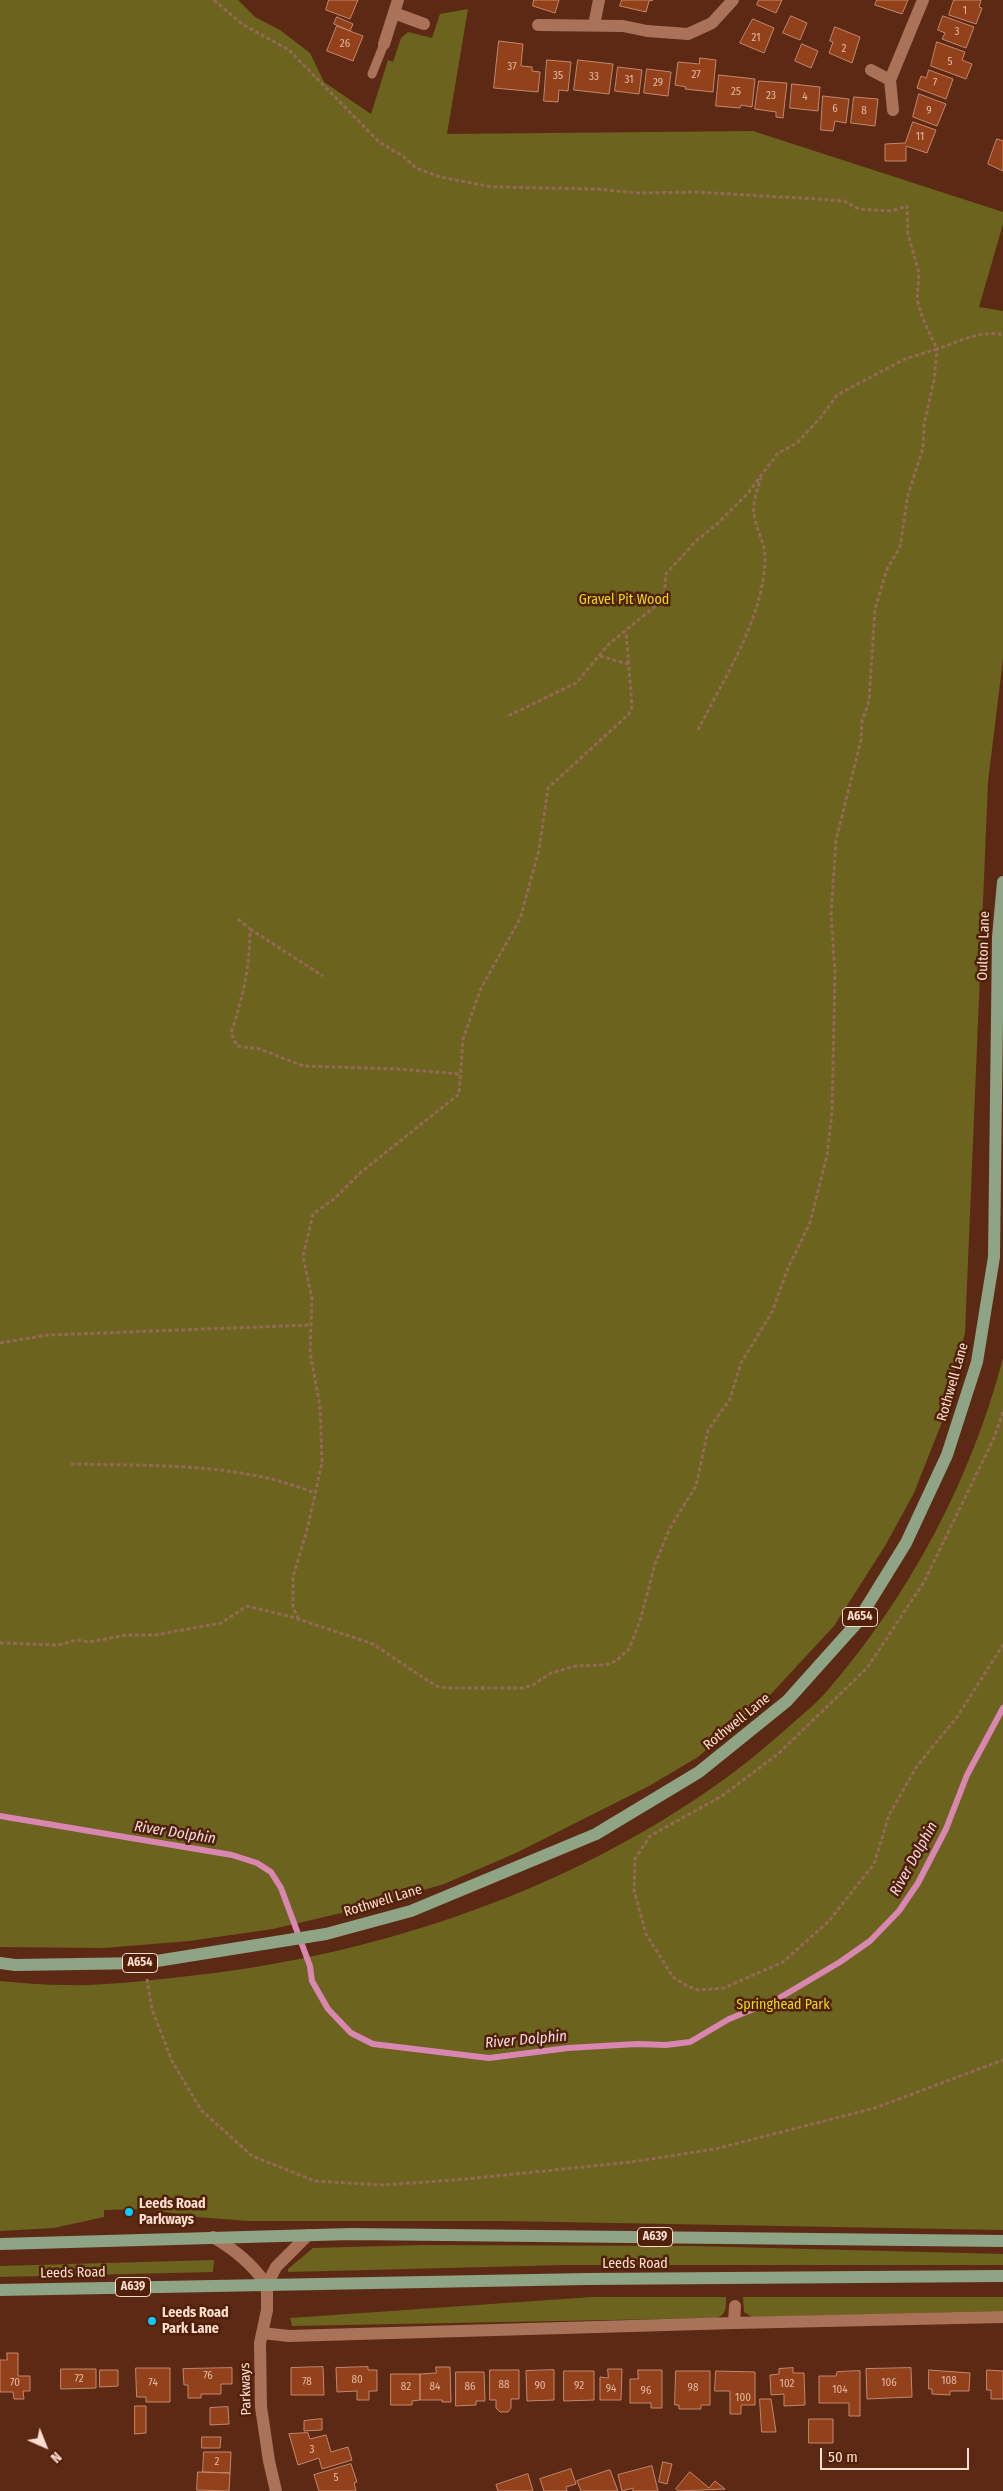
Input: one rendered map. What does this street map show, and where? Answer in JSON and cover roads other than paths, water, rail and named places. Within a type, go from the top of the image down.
[{"type":"main road","name":"Oulton Lane","points":[[997,1011],[998,937],[1003,882]]},
{"type":"main road","name":"Rothwell Lane","points":[[0,1963],[15,1965],[144,1963],[326,1934],[411,1911],[596,1834],[699,1772],[780,1707],[856,1624],[910,1535],[947,1455],[976,1362],[994,1257],[997,1011]]},
{"type":"main road","name":"Leeds Road","points":[[0,2244],[308,2235],[1003,2241]]},
{"type":"main road","name":"Leeds Road","points":[[0,2290],[266,2284],[1003,2276]]},
{"type":"street","points":[[384,44],[398,0]]},
{"type":"street","points":[[594,25],[599,0]]},
{"type":"street","points":[[538,25],[594,25],[688,34],[712,23],[732,0]]},
{"type":"street","points":[[893,110],[890,80],[923,0]]},
{"type":"street","points":[[394,13],[424,24]]},
{"type":"street","points":[[871,70],[890,80]]},
{"type":"street","points":[[213,2237],[237,2251],[255,2269],[266,2284],[276,2267],[308,2235]]},
{"type":"street","name":"Parkways","points":[[266,2284],[267,2310],[262,2333],[261,2407],[269,2461],[276,2491]]},
{"type":"street","points":[[734,2323],[735,2306]]},
{"type":"street","points":[[262,2333],[289,2336],[734,2323],[1003,2318]]},
{"type":"lane","points":[[372,74],[384,44]]},
{"type":"waterway","name":"River Dolphin","points":[[0,1816],[232,1855],[257,1863],[271,1872],[281,1888],[310,1966],[312,1981],[328,2009],[351,2033],[373,2044],[489,2058],[568,2048],[637,2044],[666,2045],[690,2042],[729,2019],[776,2000],[840,1962],[870,1941],[899,1911],[918,1883],[946,1829],[967,1775],[1003,1708]]},
{"type":"place","name":"Leeds Road Parkways","points":[[129,2212]]},
{"type":"place","name":"Leeds Road Park Lane","points":[[152,2321]]},
{"type":"park label","name":"Gravel Pit Wood","points":[[624,600]]},
{"type":"park label","name":"Springhead Park","points":[[783,2005]]}]
